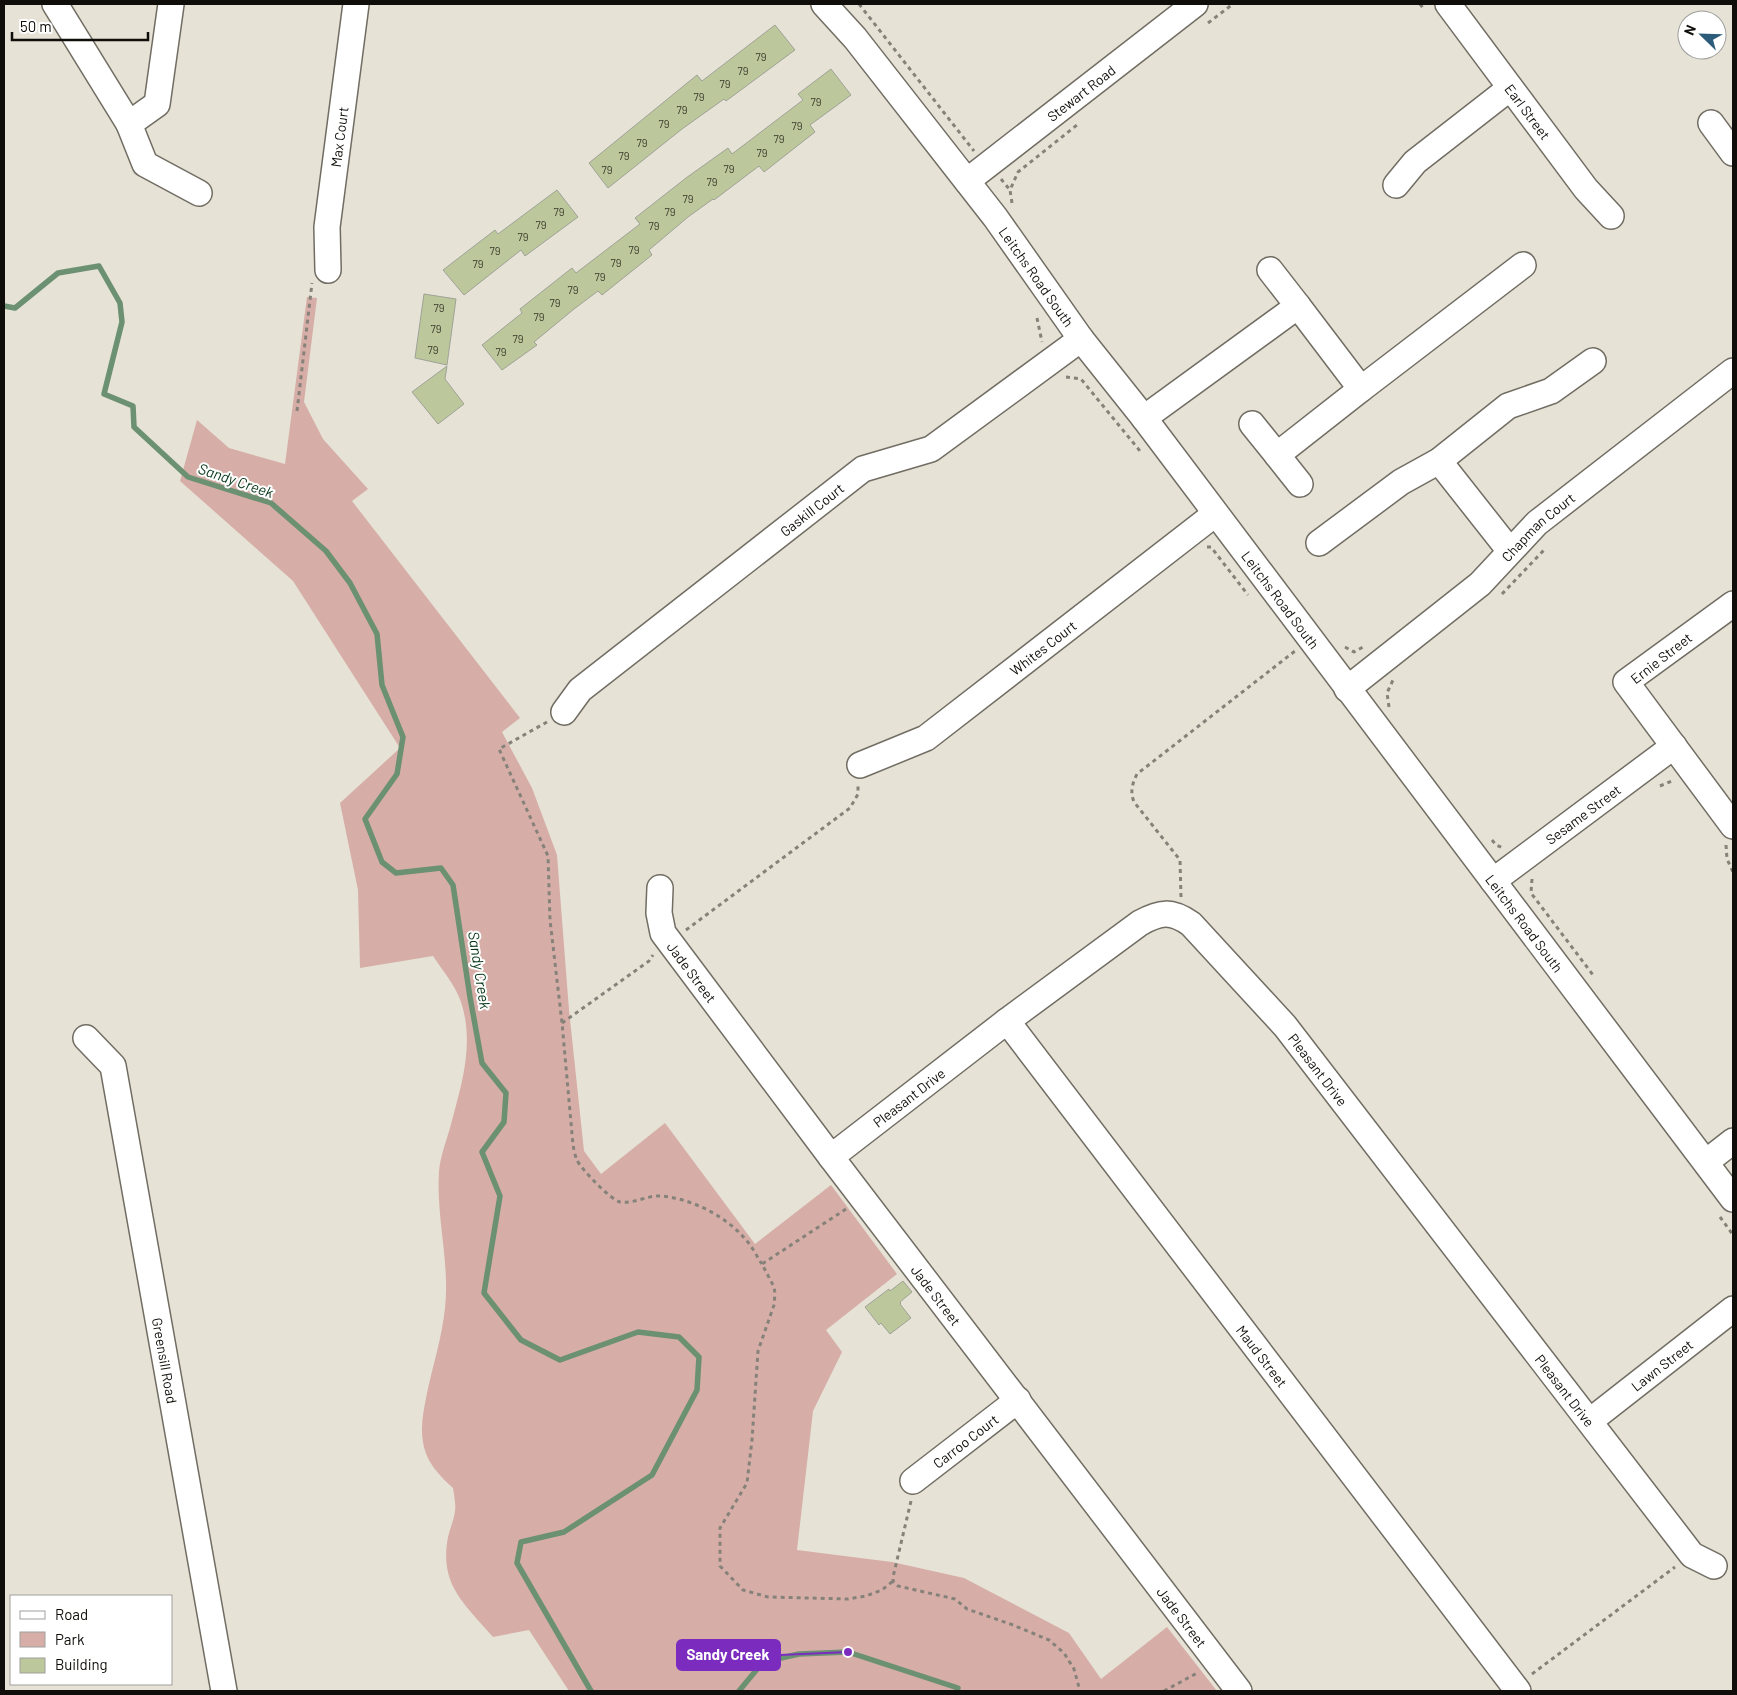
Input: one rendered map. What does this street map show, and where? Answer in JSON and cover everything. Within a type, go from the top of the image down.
[{"type":"street","points":[[55,4],[129,124],[145,164],[199,192]]},
{"type":"street","points":[[129,124],[157,104],[171,4]]},
{"type":"street","name":"Max Court","points":[[328,270],[327,227],[356,4]]},
{"type":"street","name":"Leitchs Road South","points":[[824,4],[854,38],[995,217],[1081,339],[1144,418],[1733,1199]]},
{"type":"street","name":"Earl Street","points":[[1448,4],[1586,190],[1611,216]]},
{"type":"street","name":"Stewart Road","points":[[966,181],[1200,15]]},
{"type":"street","points":[[1396,185],[1415,162],[1510,88]]},
{"type":"street","points":[[1711,123],[1733,152]]},
{"type":"street","points":[[1278,455],[1523,265]]},
{"type":"street","points":[[1270,270],[1361,390]]},
{"type":"street","points":[[1144,418],[1298,306]]},
{"type":"street","name":"Gaskill Court","points":[[564,712],[580,690],[863,469],[931,450],[1081,339]]},
{"type":"street","points":[[1319,543],[1401,482],[1439,461],[1508,406],[1551,391],[1593,361]]},
{"type":"street","name":"Chapman Court","points":[[1347,689],[1480,584],[1537,523],[1733,370]]},
{"type":"street","points":[[1252,424],[1300,484]]},
{"type":"street","points":[[1439,461],[1510,551]]},
{"type":"street","name":"Whites Court","points":[[860,765],[926,738],[1215,514]]},
{"type":"street","name":"Ernie Street","points":[[1674,746],[1626,682],[1733,604]]},
{"type":"street","points":[[1674,746],[1728,832]]},
{"type":"street","name":"Sesame Street","points":[[1493,881],[1674,746]]},
{"type":"street","name":"Jade Street","points":[[660,888],[659,914],[663,933],[831,1157],[1239,1691]]},
{"type":"street","name":"Pleasant Drive","points":[[831,1157],[1007,1021],[1140,923],[1152,916],[1165,913],[1182,917],[1191,924],[1285,1026],[1692,1554],[1714,1566]]},
{"type":"street","name":"Maud Street","points":[[1007,1021],[1515,1688]]},
{"type":"street","name":"Greensill Road","points":[[86,1038],[113,1066],[224,1691]]},
{"type":"street","points":[[1706,1162],[1733,1141]]},
{"type":"street","name":"Lawn Street","points":[[1590,1421],[1733,1309]]},
{"type":"street","name":"Carroo Court","points":[[913,1481],[1018,1400]]},
{"type":"path","points":[[859,4],[975,153],[989,164],[1010,190],[1014,210]]},
{"type":"path","points":[[1200,15],[1233,4]]},
{"type":"path","points":[[1420,4],[1423,8]]},
{"type":"path","points":[[1010,190],[1018,172],[1078,125]]},
{"type":"path","points":[[297,411],[314,271],[328,270]]},
{"type":"path","points":[[1037,318],[1042,346]]},
{"type":"path","points":[[1065,377],[1081,379],[1140,452]]},
{"type":"path","points":[[1500,596],[1508,590],[1549,544]]},
{"type":"path","points":[[1182,917],[1180,860],[1134,802],[1131,795],[1132,783],[1137,774],[1311,640]]},
{"type":"path","points":[[1342,646],[1354,652]]},
{"type":"path","points":[[1387,693],[1395,677]]},
{"type":"path","points":[[564,712],[499,749],[548,856],[550,920],[573,1145],[577,1161],[609,1196],[618,1202],[661,1196],[683,1200],[704,1208],[726,1221],[748,1242],[774,1287],[774,1305],[758,1351],[747,1483],[720,1528],[720,1566],[743,1590],[768,1597],[848,1600],[882,1590],[894,1581],[911,1500],[913,1481]]},
{"type":"path","points":[[685,931],[850,808],[858,794],[860,765]]},
{"type":"path","points":[[1656,788],[1674,779],[1678,783]]},
{"type":"path","points":[[1728,832],[1727,859],[1733,872]]},
{"type":"path","points":[[1536,874],[1531,880],[1531,893],[1595,978]]},
{"type":"path","points":[[562,1023],[649,961],[658,949]]},
{"type":"path","points":[[762,1264],[864,1198]]},
{"type":"path","points":[[1515,1688],[1692,1554]]},
{"type":"path","points":[[894,1581],[898,1586],[954,1599],[967,1609],[1049,1640],[1064,1653],[1074,1669],[1080,1691]]},
{"type":"path","points":[[1164,1691],[1216,1661]]},
{"type":"green space","points":[[307,297],[317,298],[304,402],[323,439],[368,489],[352,501],[520,718],[502,732],[532,788],[557,855],[569,1010],[584,1151],[601,1174],[665,1123],[755,1244],[831,1185],[897,1274],[826,1330],[842,1352],[813,1411],[797,1550],[892,1562],[964,1578],[1069,1633],[1101,1679],[1167,1627],[1217,1691],[569,1691],[529,1630],[493,1637],[456,1592],[447,1568],[446,1554],[448,1537],[455,1511],[453,1488],[430,1462],[423,1442],[422,1429],[429,1382],[444,1319],[446,1274],[439,1206],[439,1172],[465,1065],[467,1034],[465,1018],[456,990],[433,956],[360,968],[358,890],[340,803],[400,748],[293,581],[180,481],[197,420],[229,448],[285,464]]},
{"type":"building","points":[[775,25],[795,50],[726,101],[724,99],[682,129],[608,188],[589,163],[697,75],[702,81]]},
{"type":"building","points":[[831,69],[851,95],[810,125],[815,132],[764,172],[759,166],[688,217],[649,250],[652,255],[602,295],[598,291],[574,309],[534,342],[537,345],[502,370],[482,345],[522,313],[520,309],[572,268],[576,273],[640,224],[635,218],[686,178],[728,148],[732,154],[803,100],[798,94]]},
{"type":"building","points":[[557,190],[578,217],[525,256],[521,250],[464,295],[443,270],[495,230],[498,234]]},
{"type":"building","points":[[424,294],[456,299],[447,365],[415,358]]},
{"type":"building","points":[[447,366],[445,379],[464,404],[438,424],[412,392]]},
{"type":"building","points":[[903,1281],[912,1292],[900,1304],[911,1318],[890,1334],[881,1323],[879,1325],[865,1307]]},
{"type":"waterway","name":"Sandy Creek","points":[[4,306],[15,308],[58,273],[99,266],[120,303],[122,322],[104,394],[133,406],[134,427],[188,477],[271,503],[326,551],[350,583],[377,634],[382,685],[403,737],[397,774],[365,819],[382,862],[396,873],[441,868],[453,885],[482,1063],[506,1093],[504,1122],[482,1152],[500,1196],[484,1293],[521,1340],[560,1360],[638,1332],[679,1337],[699,1357],[697,1390],[652,1475],[564,1532],[521,1542],[517,1563],[591,1691]]},
{"type":"waterway","name":"Sandy Creek","points":[[739,1691],[763,1662],[799,1654],[848,1652],[958,1688],[957,1691]]},
{"type":"place","name":"Sandy Creek","points":[[848,1652]]}]
